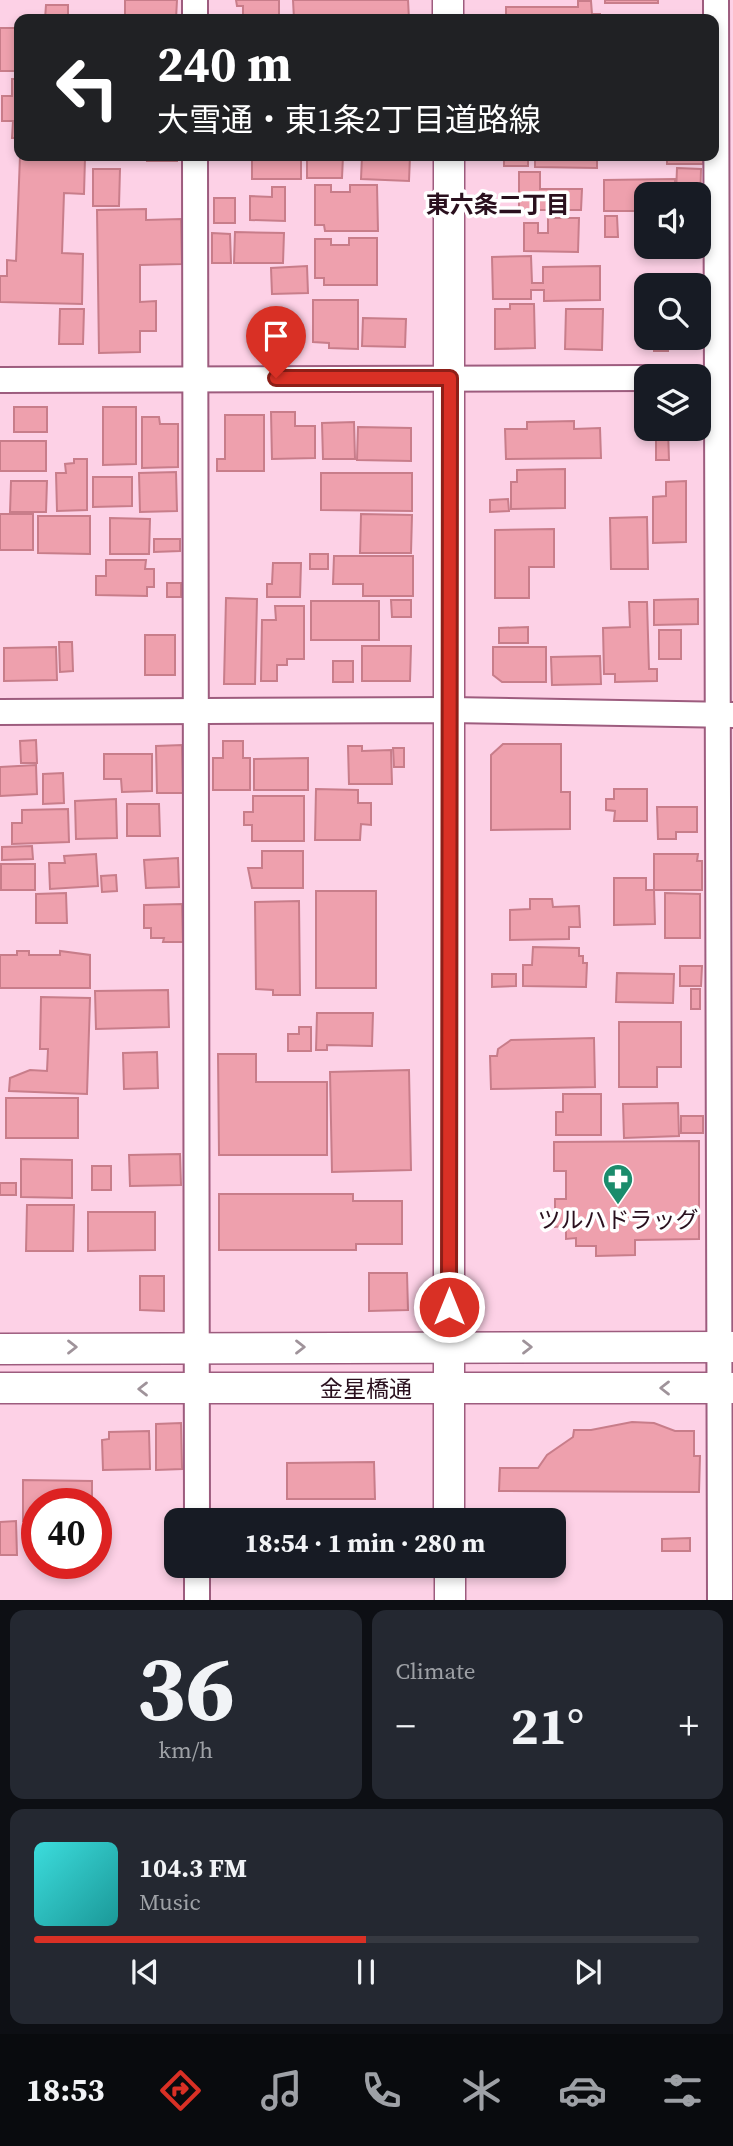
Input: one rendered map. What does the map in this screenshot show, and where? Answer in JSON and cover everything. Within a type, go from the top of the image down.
[{"type":"street","points":[[195,161],[197,1508]]},
{"type":"street","points":[[449,161],[449,1508]]},
{"type":"street","points":[[716,161],[716,378],[727,715],[727,1388],[720,1600]]},
{"type":"street","points":[[0,380],[194,377],[634,378]]},
{"type":"street","points":[[0,712],[450,710],[727,715]]},
{"type":"street","name":"金星橋通","points":[[0,1349],[727,1347]]},
{"type":"street","name":"金星橋通","points":[[0,1388],[727,1388]]},
{"type":"street","points":[[197,1578],[197,1600]]},
{"type":"street","points":[[450,1578],[450,1600]]},
{"type":"building","points":[[125,0],[177,0],[176,14],[125,14]]},
{"type":"building","points":[[236,0],[279,0],[279,14],[243,14],[243,6],[237,6]]},
{"type":"building","points":[[293,0],[408,0],[409,14],[294,14]]},
{"type":"building","points":[[605,0],[658,0],[658,3],[605,3]]},
{"type":"building","points":[[578,1],[591,1],[592,14],[506,14],[506,7],[578,7]]},
{"type":"building","points":[[46,5],[68,5],[68,14],[45,14]]},
{"type":"building","points":[[0,28],[14,28],[14,71],[0,71]]},
{"type":"building","points":[[14,79],[14,138],[13,121],[2,121],[2,96],[12,96]]},
{"type":"building","points":[[20,161],[85,161],[84,194],[64,193],[62,253],[83,254],[82,304],[0,302],[0,276],[7,276],[7,260],[16,261]]},
{"type":"building","points":[[252,161],[301,161],[301,179],[252,179]]},
{"type":"building","points":[[307,161],[343,161],[342,178],[307,178]]},
{"type":"building","points":[[362,161],[410,161],[409,181],[361,179]]},
{"type":"building","points":[[504,161],[528,161],[528,166],[504,166]]},
{"type":"building","points":[[535,161],[597,161],[597,168],[535,167]]},
{"type":"building","points":[[667,161],[703,161],[703,164],[667,164]]},
{"type":"building","points":[[677,168],[701,169],[701,182],[676,182]]},
{"type":"building","points":[[93,169],[120,169],[119,206],[93,206]]},
{"type":"building","points":[[519,172],[540,172],[540,189],[582,189],[581,210],[519,210]]},
{"type":"building","points":[[675,179],[675,182],[634,182],[634,211],[604,211],[604,180]]},
{"type":"building","points":[[315,185],[331,185],[331,192],[350,192],[350,185],[377,185],[378,231],[325,231],[324,225],[315,225]]},
{"type":"building","points":[[272,187],[285,187],[285,221],[250,220],[250,196],[272,197]]},
{"type":"building","points":[[214,198],[235,198],[235,223],[214,223]]},
{"type":"building","points":[[146,209],[146,220],[181,219],[182,264],[140,265],[140,302],[156,301],[156,331],[140,331],[140,352],[99,353],[97,210]]},
{"type":"building","points":[[605,216],[617,216],[618,237],[605,237]]},
{"type":"building","points":[[548,218],[579,218],[578,252],[524,251],[524,223],[538,223],[538,233],[548,233]]},
{"type":"building","points":[[235,232],[284,233],[283,263],[234,263]]},
{"type":"building","points":[[212,233],[230,234],[231,263],[212,263]]},
{"type":"building","points":[[349,238],[377,238],[377,285],[324,285],[324,278],[315,278],[315,239],[331,239],[331,245],[349,245]]},
{"type":"building","points":[[531,256],[532,283],[543,283],[543,267],[600,266],[600,300],[544,301],[544,290],[531,290],[531,299],[493,299],[492,257]]},
{"type":"building","points":[[307,266],[308,293],[272,294],[271,268]]},
{"type":"building","points":[[313,300],[358,300],[358,349],[329,348],[329,343],[313,342]]},
{"type":"building","points":[[510,304],[534,304],[535,348],[495,349],[495,309],[510,309]]},
{"type":"building","points":[[60,309],[84,309],[83,344],[59,344]]},
{"type":"building","points":[[566,309],[603,309],[602,350],[565,349]]},
{"type":"building","points":[[363,318],[406,319],[405,347],[362,346]]},
{"type":"building","points":[[14,407],[47,407],[47,432],[14,432]]},
{"type":"building","points":[[103,407],[136,407],[136,464],[103,465]]},
{"type":"building","points":[[271,412],[295,412],[295,426],[315,426],[315,458],[272,459]]},
{"type":"building","points":[[225,415],[264,415],[264,471],[217,471],[217,459],[225,459]]},
{"type":"building","points":[[142,417],[159,417],[160,424],[178,424],[178,467],[142,468]]},
{"type":"building","points":[[574,421],[574,429],[600,428],[601,458],[506,459],[505,429],[527,429],[527,422]]},
{"type":"building","points":[[354,422],[355,459],[323,459],[322,423]]},
{"type":"building","points":[[358,427],[411,428],[411,461],[357,460]]},
{"type":"building","points":[[0,441],[46,441],[46,471],[0,471]]},
{"type":"building","points":[[656,441],[668,441],[669,460],[656,460]]},
{"type":"building","points":[[74,459],[87,459],[87,510],[57,511],[56,473],[66,473],[65,464],[74,463]]},
{"type":"building","points":[[565,469],[565,508],[511,509],[511,482],[517,482],[517,470]]},
{"type":"building","points":[[176,472],[177,511],[140,512],[139,473]]},
{"type":"building","points":[[321,473],[412,473],[412,511],[321,510]]},
{"type":"building","points":[[93,477],[132,477],[132,506],[93,507]]},
{"type":"building","points":[[11,481],[47,481],[46,512],[10,512]]},
{"type":"building","points":[[686,481],[686,542],[653,543],[653,497],[666,496],[666,482]]},
{"type":"building","points":[[508,499],[509,511],[490,512],[490,500]]},
{"type":"building","points":[[0,514],[33,514],[33,550],[0,550]]},
{"type":"building","points":[[361,514],[412,515],[411,553],[360,553]]},
{"type":"building","points":[[38,516],[90,516],[90,554],[38,553]]},
{"type":"building","points":[[647,517],[648,569],[611,569],[610,518]]},
{"type":"building","points":[[110,518],[150,519],[149,554],[110,554]]},
{"type":"building","points":[[554,529],[554,567],[529,567],[529,598],[495,598],[495,530]]},
{"type":"building","points":[[154,539],[180,539],[180,551],[154,552]]},
{"type":"building","points":[[310,554],[328,554],[328,569],[310,569]]},
{"type":"building","points":[[334,556],[413,556],[413,596],[363,596],[363,584],[333,584]]},
{"type":"building","points":[[106,560],[146,560],[145,569],[154,569],[154,587],[147,587],[147,596],[96,595],[96,576],[106,576]]},
{"type":"building","points":[[273,563],[301,563],[300,597],[267,597],[267,584],[272,584]]},
{"type":"building","points":[[167,583],[181,583],[181,597],[167,597]]},
{"type":"building","points":[[226,598],[257,599],[255,684],[224,684]]},
{"type":"building","points":[[698,599],[698,624],[654,625],[654,600]]},
{"type":"building","points":[[391,600],[411,600],[411,617],[392,617]]},
{"type":"building","points":[[311,601],[379,601],[379,640],[311,640]]},
{"type":"building","points":[[629,602],[647,602],[649,669],[657,669],[657,681],[615,682],[615,674],[604,674],[603,628],[630,627]]},
{"type":"building","points":[[275,606],[304,606],[304,659],[287,659],[287,665],[277,665],[277,681],[261,681],[262,620],[276,620]]},
{"type":"building","points":[[528,627],[528,643],[499,643],[499,628]]},
{"type":"building","points":[[659,630],[681,630],[681,659],[659,659]]},
{"type":"building","points":[[145,635],[175,635],[175,675],[145,675]]},
{"type":"building","points":[[59,642],[72,642],[73,671],[60,672]]},
{"type":"building","points":[[362,646],[411,646],[410,681],[362,681]]},
{"type":"building","points":[[56,647],[57,680],[4,681],[4,648]]},
{"type":"building","points":[[493,647],[546,647],[546,682],[502,682],[493,675]]},
{"type":"building","points":[[600,656],[601,684],[552,685],[551,657]]},
{"type":"building","points":[[333,661],[353,661],[353,682],[333,682]]},
{"type":"building","points":[[36,740],[37,763],[21,763],[20,741]]},
{"type":"building","points":[[223,741],[243,741],[243,758],[250,758],[250,790],[213,790],[213,758],[223,758]]},
{"type":"building","points":[[503,744],[561,744],[561,792],[570,792],[570,829],[491,830],[491,755]]},
{"type":"building","points":[[182,745],[183,793],[157,793],[156,746]]},
{"type":"building","points":[[348,746],[362,746],[362,751],[391,750],[392,784],[349,784]]},
{"type":"building","points":[[393,748],[404,748],[404,767],[394,767]]},
{"type":"building","points":[[104,754],[152,754],[152,791],[122,792],[121,779],[104,779]]},
{"type":"building","points":[[308,758],[308,790],[254,790],[254,759]]},
{"type":"building","points":[[36,765],[37,794],[0,796],[0,767]]},
{"type":"building","points":[[63,773],[64,803],[43,804],[43,774]]},
{"type":"building","points":[[316,789],[358,790],[358,803],[371,803],[371,825],[361,824],[360,840],[315,840]]},
{"type":"building","points":[[614,789],[647,789],[647,821],[614,821],[615,811],[606,810],[606,799],[614,799]]},
{"type":"building","points":[[253,796],[304,796],[304,841],[252,841],[252,825],[244,825],[244,812],[253,812]]},
{"type":"building","points":[[116,799],[117,838],[76,839],[75,801]]},
{"type":"building","points":[[127,804],[159,804],[160,836],[127,836]]},
{"type":"building","points":[[657,807],[697,807],[697,832],[676,832],[676,839],[658,839]]},
{"type":"building","points":[[68,809],[69,842],[12,844],[12,823],[22,823],[22,810]]},
{"type":"building","points":[[32,846],[33,859],[2,860],[2,847]]},
{"type":"building","points":[[262,851],[303,851],[303,888],[252,888],[248,868],[262,868]]},
{"type":"building","points":[[96,854],[98,886],[50,889],[49,863],[65,863],[64,856]]},
{"type":"building","points":[[654,854],[698,854],[697,861],[702,861],[702,890],[654,890]]},
{"type":"building","points":[[178,858],[179,887],[146,888],[144,860]]},
{"type":"building","points":[[1,864],[35,864],[35,890],[1,890]]},
{"type":"building","points":[[116,875],[117,891],[102,892],[101,876]]},
{"type":"building","points":[[614,878],[646,878],[646,890],[654,890],[655,924],[614,925]]},
{"type":"building","points":[[316,891],[376,891],[376,988],[316,988]]},
{"type":"building","points":[[66,893],[67,923],[36,923],[36,894]]},
{"type":"building","points":[[665,893],[700,894],[700,938],[665,938]]},
{"type":"building","points":[[530,899],[552,899],[553,907],[579,906],[580,927],[569,927],[569,939],[510,940],[510,910],[530,909]]},
{"type":"building","points":[[299,901],[300,995],[273,995],[273,990],[256,989],[255,902]]},
{"type":"building","points":[[182,904],[183,942],[163,942],[164,938],[151,938],[151,928],[144,928],[144,905]]},
{"type":"building","points":[[533,947],[579,948],[579,956],[583,956],[583,963],[587,963],[586,987],[523,986],[523,965],[532,965]]},
{"type":"building","points":[[17,951],[29,951],[29,955],[60,955],[60,951],[90,955],[90,988],[0,988],[0,955],[17,955]]},
{"type":"building","points":[[680,966],[702,966],[701,986],[680,986]]},
{"type":"building","points":[[617,973],[674,974],[673,1003],[616,1002]]},
{"type":"building","points":[[492,974],[516,974],[516,986],[492,987]]},
{"type":"building","points":[[691,989],[700,989],[700,1009],[691,1009]]},
{"type":"building","points":[[168,990],[169,1027],[96,1029],[95,991]]},
{"type":"building","points":[[41,997],[90,998],[87,1094],[9,1091],[10,1078],[30,1070],[47,1071],[48,1049],[40,1049]]},
{"type":"building","points":[[317,1013],[373,1013],[372,1046],[327,1045],[327,1050],[316,1050]]},
{"type":"building","points":[[619,1022],[681,1022],[681,1067],[657,1067],[657,1087],[619,1087]]},
{"type":"building","points":[[299,1027],[311,1027],[311,1051],[288,1051],[288,1034],[299,1034]]},
{"type":"building","points":[[594,1038],[595,1087],[491,1089],[490,1056],[497,1056],[498,1049],[511,1040]]},
{"type":"building","points":[[157,1052],[158,1088],[124,1089],[123,1053]]},
{"type":"building","points":[[218,1054],[256,1054],[256,1082],[327,1082],[327,1155],[219,1155]]},
{"type":"building","points":[[409,1070],[411,1170],[332,1172],[330,1072]]},
{"type":"building","points":[[563,1094],[601,1094],[601,1135],[556,1135],[556,1112],[563,1112]]},
{"type":"building","points":[[6,1098],[78,1098],[78,1138],[6,1138]]},
{"type":"building","points":[[678,1103],[679,1136],[624,1138],[623,1104]]},
{"type":"building","points":[[681,1116],[703,1116],[703,1133],[681,1133]]},
{"type":"building","points":[[699,1141],[699,1239],[635,1240],[635,1255],[596,1256],[596,1246],[576,1246],[576,1238],[566,1239],[566,1226],[555,1227],[555,1199],[566,1199],[566,1171],[554,1171],[554,1142]]},
{"type":"building","points":[[180,1154],[181,1185],[130,1186],[129,1155]]},
{"type":"building","points":[[21,1159],[72,1160],[72,1198],[21,1197]]},
{"type":"building","points":[[92,1166],[111,1166],[111,1190],[92,1190]]},
{"type":"building","points":[[0,1183],[16,1183],[16,1195],[0,1195]]},
{"type":"building","points":[[219,1194],[353,1194],[353,1201],[402,1201],[402,1244],[356,1244],[356,1250],[219,1250]]},
{"type":"building","points":[[27,1205],[74,1205],[73,1251],[26,1251]]},
{"type":"building","points":[[88,1212],[155,1212],[155,1250],[88,1251]]},
{"type":"building","points":[[369,1273],[407,1273],[408,1310],[369,1311]]},
{"type":"building","points":[[140,1276],[164,1276],[164,1311],[140,1310]]},
{"type":"building","points":[[632,1422],[654,1423],[675,1431],[694,1431],[694,1456],[700,1456],[699,1492],[499,1491],[500,1468],[538,1468],[547,1455],[573,1437],[574,1430],[591,1430]]},
{"type":"building","points":[[181,1423],[182,1469],[156,1470],[156,1424]]},
{"type":"building","points":[[149,1431],[150,1469],[103,1470],[102,1440],[109,1439],[109,1432]]},
{"type":"building","points":[[374,1462],[375,1499],[287,1499],[287,1463]]},
{"type":"building","points":[[23,1480],[92,1481],[92,1488],[23,1488]]},
{"type":"building","points":[[16,1521],[17,1555],[0,1555],[0,1522]]},
{"type":"building","points":[[690,1538],[690,1551],[662,1551],[662,1539]]},
{"type":"place","name":"ツルハドラッグ","points":[[618,1206]]},
{"type":"district","name":"東六条二丁目","points":[[498,205]]},
{"type":"route","points":[[276,378],[450,378],[449,1307]]}]
